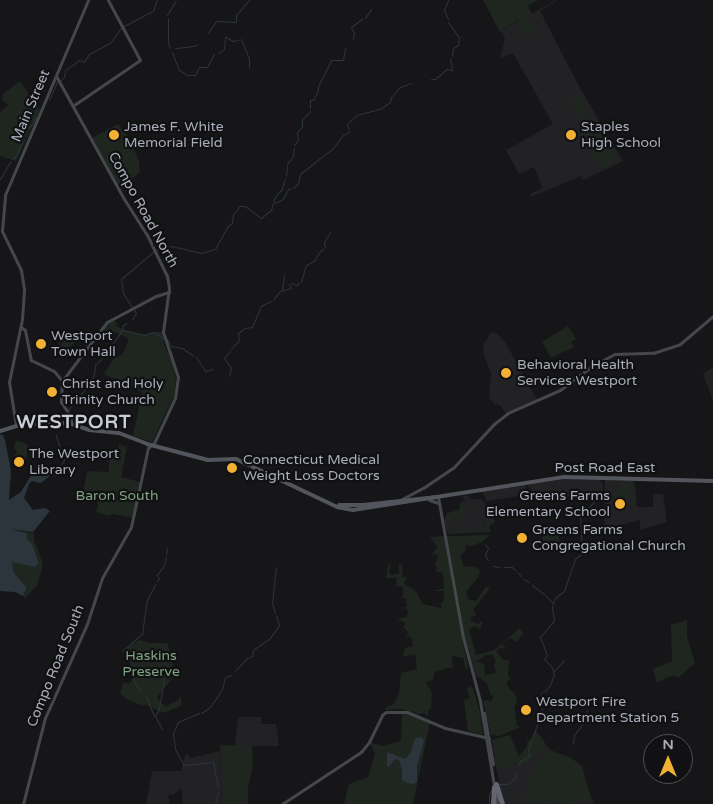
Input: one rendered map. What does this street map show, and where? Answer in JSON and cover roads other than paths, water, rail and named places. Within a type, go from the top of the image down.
[{"type":"highway","points":[[493,804],[495,784]]},
{"type":"highway","points":[[495,784],[500,804]]},
{"type":"main road","name":"Main Street","points":[[16,426],[10,389],[11,368],[21,327],[24,300],[22,277],[1,232],[6,190],[88,0]]},
{"type":"main road","points":[[73,106],[84,96],[140,60],[108,0]]},
{"type":"main road","name":"Compo Road North","points":[[56,76],[155,251],[168,280],[169,292],[162,332],[178,371],[178,382],[175,397],[151,445]]},
{"type":"main road","points":[[71,424],[70,416],[61,402],[62,382],[106,323],[156,296],[169,292]]},
{"type":"main road","points":[[404,501],[411,494],[452,468],[504,416],[560,390],[592,366],[615,354],[653,353],[680,344],[713,316]]},
{"type":"main road","points":[[21,327],[25,330],[32,360],[53,370],[62,382]]},
{"type":"main road","name":"Post Road East","points":[[0,431],[16,426],[46,423],[71,424],[88,429],[118,433],[151,445],[208,460],[228,458],[240,460],[340,508],[355,508],[438,497],[564,477],[713,481]]},
{"type":"main road","name":"Compo Road South","points":[[23,804],[37,743],[54,695],[88,623],[104,573],[132,526],[146,456],[151,445]]},
{"type":"main road","points":[[438,497],[443,523]]},
{"type":"main road","points":[[438,497],[463,637],[488,737],[495,784]]},
{"type":"main road","name":"Post Road East","points":[[404,501],[428,500],[438,497]]},
{"type":"main road","points":[[428,500],[438,503]]},
{"type":"main road","points":[[282,804],[361,752],[369,742],[382,715],[386,712],[405,711],[445,728],[488,737]]},
{"type":"waterway","points":[[147,14],[153,11],[157,0]]},
{"type":"waterway","points":[[167,15],[176,0]]},
{"type":"waterway","points":[[208,33],[216,21],[236,22],[236,15],[249,0]]},
{"type":"waterway","points":[[448,0],[444,10],[448,19]]},
{"type":"waterway","points":[[365,18],[371,9]]},
{"type":"waterway","points":[[124,26],[145,15]]},
{"type":"waterway","points":[[168,18],[168,43],[170,48]]},
{"type":"waterway","points":[[353,39],[354,33],[351,27],[362,19]]},
{"type":"waterway","points":[[448,22],[459,38],[458,45],[453,48],[452,56]]},
{"type":"waterway","points":[[60,81],[64,77],[65,70],[79,60],[84,62],[89,54],[110,43],[121,28]]},
{"type":"waterway","points":[[218,53],[224,49],[225,37]]},
{"type":"waterway","points":[[226,37],[233,41],[238,40]]},
{"type":"waterway","points":[[241,39],[249,59],[249,67]]},
{"type":"waterway","points":[[187,47],[197,45]]},
{"type":"waterway","points":[[175,48],[186,47]]},
{"type":"waterway","points":[[310,108],[310,100],[313,100],[331,60],[343,60],[345,48]]},
{"type":"waterway","points":[[172,52],[179,70],[187,75],[195,75],[199,67],[207,67],[214,54]]},
{"type":"waterway","points":[[431,79],[435,79],[447,69],[452,70],[450,58]]},
{"type":"waterway","points":[[49,100],[57,82]]},
{"type":"waterway","points":[[293,188],[298,184],[300,174],[333,148],[343,135],[349,132],[347,124],[357,115],[380,109],[390,102],[391,97],[400,87],[411,83]]},
{"type":"waterway","points":[[294,145],[298,140],[297,132],[302,127],[302,120],[310,111]]},
{"type":"waterway","points":[[17,154],[26,128],[31,126],[36,117]]},
{"type":"waterway","points":[[287,164],[293,156],[294,148]]},
{"type":"waterway","points":[[12,159],[17,155]]},
{"type":"waterway","points":[[0,179],[11,161]]},
{"type":"waterway","points":[[286,176],[287,166]]},
{"type":"waterway","points":[[157,250],[171,246],[201,253],[215,249],[227,227],[232,223],[233,214],[240,206],[245,206],[261,218],[271,210],[275,197],[282,189],[285,178]]},
{"type":"waterway","points":[[275,203],[283,199],[288,189],[290,189]]},
{"type":"waterway","points":[[325,247],[324,242],[330,232]]},
{"type":"waterway","points":[[301,282],[306,265],[314,261],[323,249]]},
{"type":"waterway","points":[[132,307],[123,293],[121,279],[153,252]]},
{"type":"waterway","points":[[282,290],[284,275]]},
{"type":"waterway","points":[[291,283],[296,285],[299,283]]},
{"type":"waterway","points":[[273,300],[280,291],[291,288],[289,284]]},
{"type":"waterway","points":[[231,349],[239,340],[238,333],[245,328],[252,327],[261,306],[271,301]]},
{"type":"waterway","points":[[132,319],[136,313],[133,308]]},
{"type":"waterway","points":[[110,347],[121,332],[123,325],[127,323]]},
{"type":"waterway","points":[[123,330],[144,335],[154,332],[163,338]]},
{"type":"waterway","points":[[167,339],[171,346],[182,348],[194,356]]},
{"type":"waterway","points":[[229,376],[231,368],[224,358],[230,351]]},
{"type":"waterway","points":[[68,410],[89,384],[94,375],[95,365],[104,356]]},
{"type":"waterway","points":[[196,357],[205,371],[213,369]]},
{"type":"waterway","points":[[56,435],[60,449],[67,455],[61,465]]},
{"type":"waterway","points":[[519,765],[520,761],[530,756],[528,749],[542,711],[539,699],[542,692],[550,685],[554,674],[552,667],[544,659],[547,655],[540,637],[554,621],[552,607],[555,598],[564,591],[575,559],[582,553],[580,512],[587,510],[594,501],[600,499]]},
{"type":"waterway","points":[[485,544],[488,548],[485,555],[488,560]]},
{"type":"waterway","points":[[166,555],[167,548]]},
{"type":"waterway","points":[[157,581],[159,579],[157,575],[164,565],[166,557]]},
{"type":"waterway","points":[[493,566],[500,567]]},
{"type":"waterway","points":[[275,613],[272,604],[276,567]]},
{"type":"waterway","points":[[504,567],[512,567],[515,570]]},
{"type":"waterway","points":[[517,572],[521,576]]},
{"type":"waterway","points":[[523,579],[529,582]]},
{"type":"waterway","points":[[130,644],[142,634],[147,600],[155,584]]},
{"type":"waterway","points":[[532,585],[544,594]]},
{"type":"waterway","points":[[545,595],[553,603]]},
{"type":"waterway","points":[[235,671],[246,659],[252,656],[253,650],[270,638],[279,625],[276,615]]},
{"type":"waterway","points":[[126,648],[129,645]]},
{"type":"waterway","points":[[127,652],[131,657]]},
{"type":"waterway","points":[[553,672],[564,660]]},
{"type":"waterway","points":[[134,665],[134,681],[140,691]]},
{"type":"waterway","points":[[201,713],[209,708],[217,697],[222,689],[225,677],[232,675]]},
{"type":"waterway","points":[[162,729],[155,716],[159,709],[164,679]]},
{"type":"waterway","points":[[145,695],[149,703]]},
{"type":"waterway","points":[[149,704],[154,716]]},
{"type":"waterway","points":[[573,744],[574,735],[581,726],[587,710]]},
{"type":"waterway","points":[[199,713],[178,722],[173,734],[175,749],[184,765],[213,762],[218,788]]},
{"type":"waterway","points":[[498,784],[508,784],[515,778],[516,772]]},
{"type":"waterway","points":[[489,804],[489,794],[492,789]]},
{"type":"waterway","points":[[215,804],[218,792]]},
{"type":"place","name":"James F. White Memorial Field","points":[[114,135]]},
{"type":"place","name":"Staples High School","points":[[571,135]]},
{"type":"place","name":"Westport Town Hall","points":[[41,344]]},
{"type":"place","name":"Behavioral Health Services Westport","points":[[506,373]]},
{"type":"place","name":"Christ and Holy Trinity Church","points":[[52,392]]},
{"type":"place","name":"The Westport Library","points":[[19,462]]},
{"type":"place","name":"Connecticut Medical Weight Loss Doctors","points":[[232,468]]},
{"type":"place","name":"Greens Farms Elementary School","points":[[620,504]]},
{"type":"place","name":"Greens Farms Congregational Church","points":[[522,538]]},
{"type":"place","name":"Westport Fire Department Station 5","points":[[526,710]]},
{"type":"district","name":"WESTPORT","points":[[74,423]]},
{"type":"park label","name":"Baron South","points":[[117,496]]},
{"type":"park label","name":"Haskins Preserve","points":[[151,664]]}]
